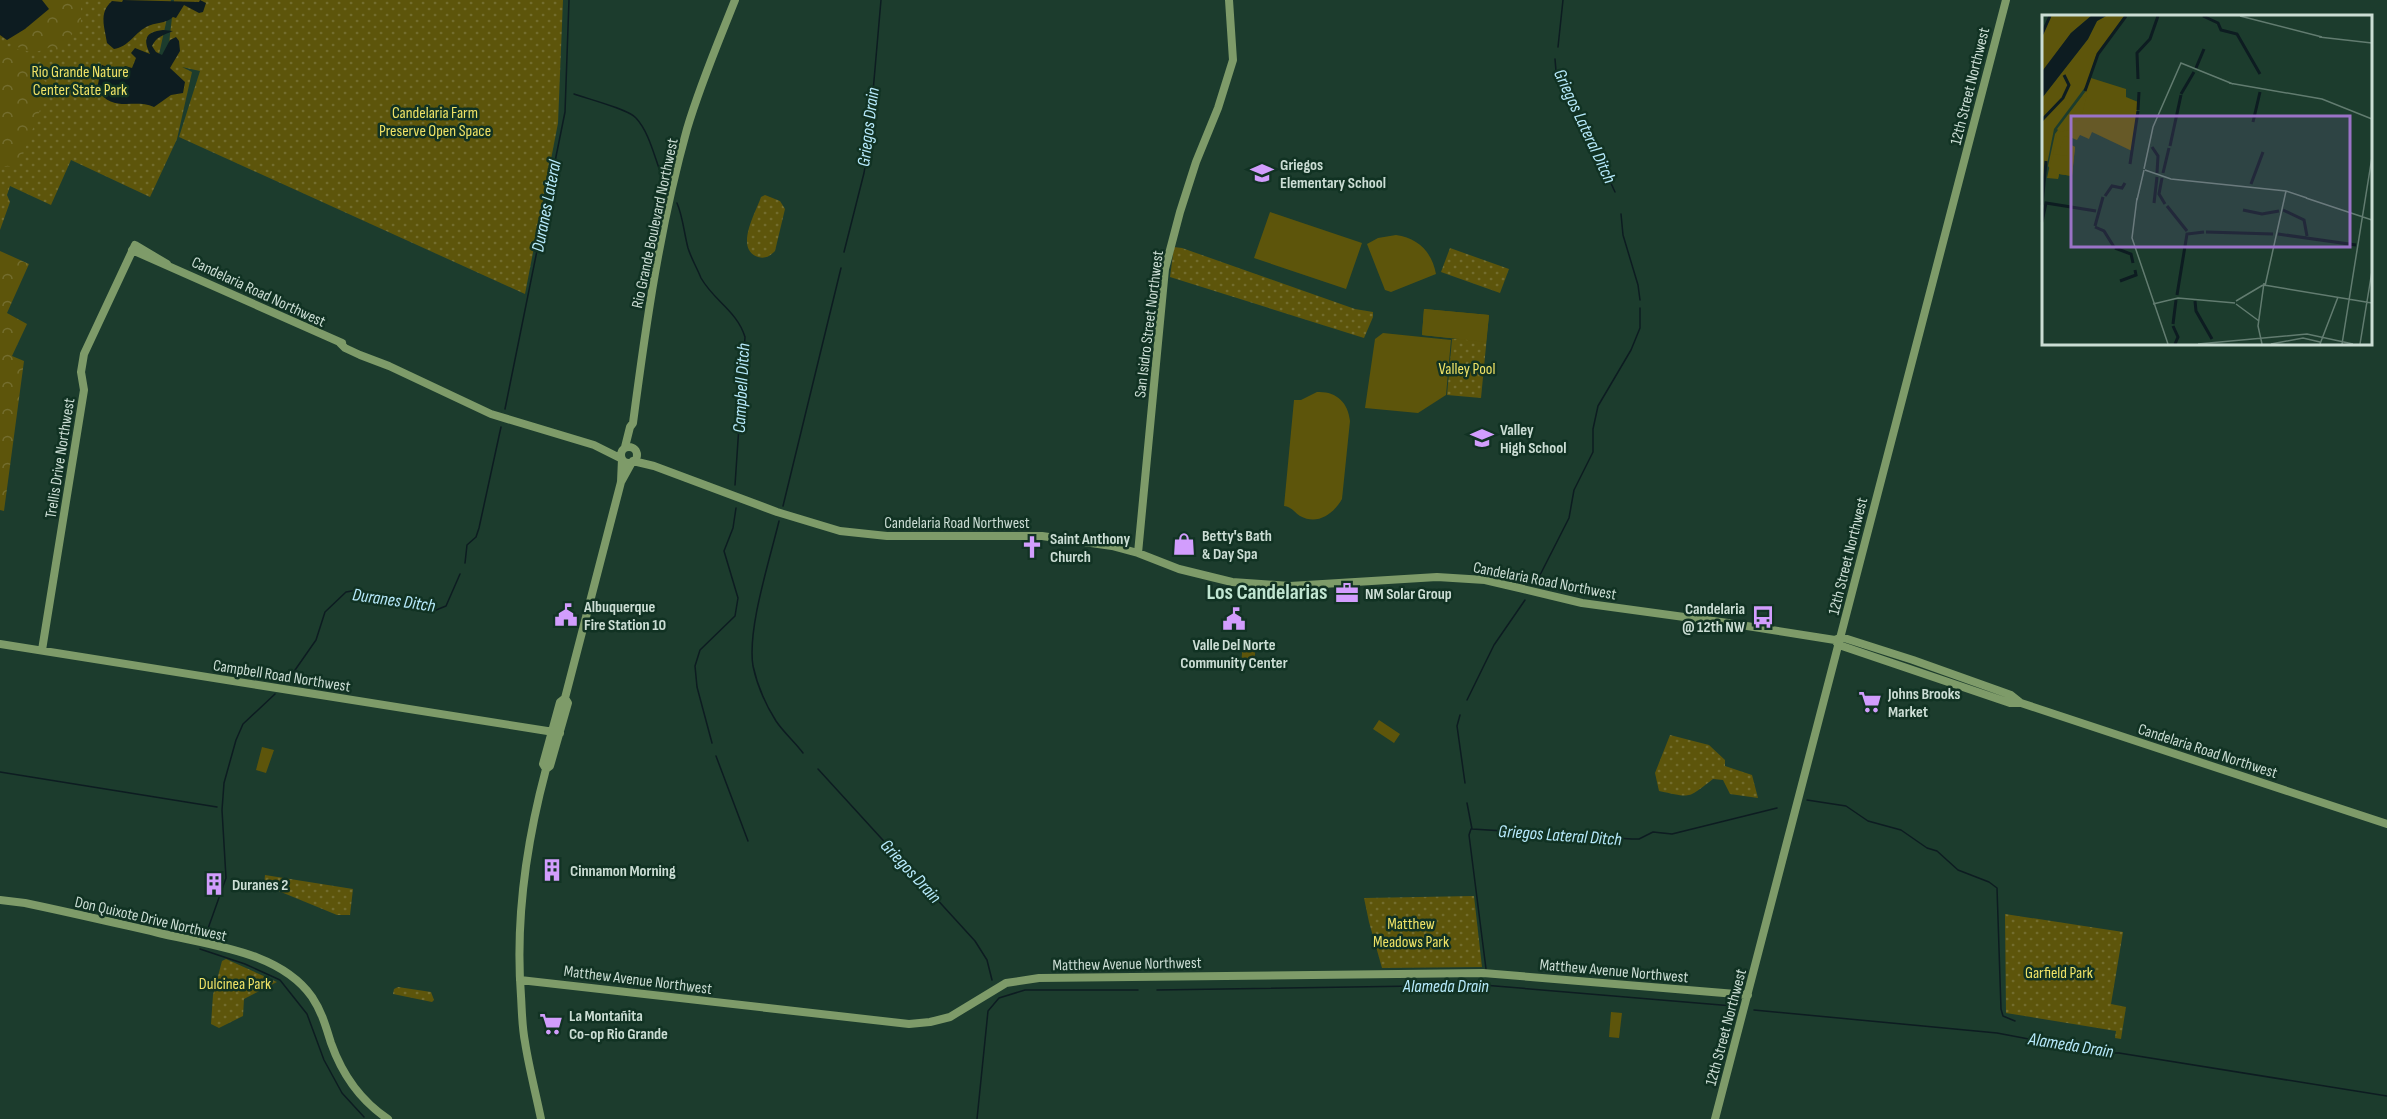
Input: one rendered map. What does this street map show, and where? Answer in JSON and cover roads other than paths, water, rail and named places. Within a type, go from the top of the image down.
[{"type":"street","name":"Rio Grande Boulevard Northwest","points":[[633,423],[657,266],[675,177],[701,89],[735,0]]},
{"type":"street","name":"San Isidro Street Northwest","points":[[1138,553],[1165,269],[1180,212],[1233,60],[1229,0]]},
{"type":"street","name":"12th Street Northwest","points":[[1715,1119],[2006,0]]},
{"type":"street","name":"Candelaria Road Northwest","points":[[134,248],[383,361],[388,366],[491,414],[596,446]]},
{"type":"street","name":"Trellis Drive Northwest","points":[[42,651],[84,390],[81,362],[134,248]]},
{"type":"street","points":[[541,1119],[525,1042],[520,980],[519,923],[524,870],[532,823],[546,769],[550,766],[556,732],[568,703],[565,698],[621,482],[621,452],[633,423]]},
{"type":"street","points":[[621,482],[633,462],[636,451],[633,423]]},
{"type":"street","points":[[596,446],[624,448],[630,446],[654,466]]},
{"type":"street","points":[[596,446],[626,462],[654,466]]},
{"type":"street","name":"Candelaria Road Northwest","points":[[654,466],[762,507],[840,531],[887,536],[1042,536],[1112,546],[1138,553],[1179,569],[1232,582],[1290,586],[1437,577],[1485,580],[1582,603],[1838,641],[2011,694],[2021,703],[2387,824]]},
{"type":"street","name":"Campbell Road Northwest","points":[[0,644],[556,732]]},
{"type":"street","name":"Don Quixote Drive Northwest","points":[[0,900],[25,903],[240,952],[291,976],[311,996],[322,1012],[332,1044],[347,1077],[368,1102],[388,1119]]},
{"type":"street","name":"Matthew Avenue Northwest","points":[[520,980],[909,1024],[950,1017],[1006,983],[1039,978],[1483,973],[1748,995]]},
{"type":"waterway","name":"Duranes Lateral","points":[[505,409],[565,112],[569,0]]},
{"type":"waterway","name":"Griegos Drain","points":[[844,252],[868,149],[881,0]]},
{"type":"waterway","name":"Griegos Lateral Ditch","points":[[1558,47],[1563,0]]},
{"type":"waterway","name":"Griegos Lateral Ditch","points":[[1555,59],[1556,71],[1570,94],[1615,192]]},
{"type":"waterway","name":"Campbell Ditch","points":[[574,94],[617,108],[636,118],[649,139],[663,179]]},
{"type":"waterway","name":"Campbell Ditch","points":[[677,203],[688,248],[701,278],[737,320],[745,337],[735,485]]},
{"type":"waterway","name":"Griegos Lateral Ditch","points":[[1621,214],[1623,235],[1638,285],[1640,300]]},
{"type":"waterway","name":"Griegos Drain","points":[[783,506],[841,268]]},
{"type":"waterway","name":"Griegos Lateral Ditch","points":[[1537,581],[1569,518],[1574,490],[1593,452],[1593,429],[1598,406],[1631,350],[1640,328],[1640,308]]},
{"type":"waterway","name":"Duranes Lateral","points":[[465,563],[467,545],[476,537],[479,528],[501,427]]},
{"type":"waterway","name":"Campbell Ditch","points":[[712,743],[697,687],[695,666],[700,650],[735,616],[738,598],[724,551],[733,528],[736,508]]},
{"type":"waterway","name":"Griegos Drain","points":[[779,521],[756,614],[753,633],[753,666],[759,688],[772,715],[803,753]]},
{"type":"waterway","name":"Duranes Ditch","points":[[286,683],[316,640],[325,612],[346,592],[358,590],[436,610],[446,606],[460,574]]},
{"type":"waterway","name":"Griegos Lateral Ditch","points":[[1467,700],[1494,645],[1525,600]]},
{"type":"waterway","name":"Duranes Ditch","points":[[205,937],[226,878],[222,810],[224,783],[236,740],[243,724],[275,694]]},
{"type":"waterway","name":"Griegos Lateral Ditch","points":[[1460,715],[1457,726],[1465,783]]},
{"type":"waterway","name":"Campbell Ditch","points":[[716,756],[748,841]]},
{"type":"waterway","name":"Griegos Drain","points":[[818,769],[975,941],[987,960],[992,980]]},
{"type":"waterway","points":[[0,772],[217,807]]},
{"type":"waterway","name":"Griegos Lateral Ditch","points":[[1807,800],[1846,806],[1868,821],[1901,830],[1927,848],[1937,851],[1958,870],[1989,882],[1997,888],[2001,1009],[2003,1016],[2015,1021]]},
{"type":"waterway","name":"Griegos Lateral Ditch","points":[[1467,803],[1472,829],[1632,839],[1639,839],[1653,832],[1672,834],[1777,808]]},
{"type":"waterway","points":[[1471,829],[1469,835],[1486,969]]},
{"type":"waterway","points":[[200,949],[245,964],[280,980],[307,1014],[324,1060],[342,1093],[364,1117]]},
{"type":"waterway","name":"Alameda Drain","points":[[1157,990],[1483,985],[1733,1006]]},
{"type":"waterway","name":"Alameda Drain","points":[[977,1119],[988,1011],[999,998],[1025,990],[1138,990]]},
{"type":"waterway","name":"Alameda Drain","points":[[1754,1010],[1997,1033],[2103,1053],[2119,1053],[2387,1096]]},
{"type":"place","name":"Griegos Elementary School","points":[[1262,173]]},
{"type":"place","name":"Valley High School","points":[[1482,438]]},
{"type":"place","name":"Betty's Bath & Day Spa","points":[[1184,544]]},
{"type":"place","name":"Saint Anthony Church","points":[[1032,547]]},
{"type":"place","name":"NM Solar Group","points":[[1347,593]]},
{"type":"place","name":"Albuquerque Fire Station 10","points":[[566,615]]},
{"type":"place","name":"Candelaria @ 12th NW","points":[[1763,617]]},
{"type":"place","name":"Valle Del Norte Community Center","points":[[1234,619]]},
{"type":"place","name":"Johns Brooks Market","points":[[1870,702]]},
{"type":"place","name":"Cinnamon Morning","points":[[552,870]]},
{"type":"place","name":"Duranes 2","points":[[214,884]]},
{"type":"place","name":"La Montañita Co-op Rio Grande","points":[[551,1024]]},
{"type":"district","name":"Los Candelarias","points":[[1267,591]]},
{"type":"park label","name":"Rio Grande Nature Center State Park","points":[[80,80]]},
{"type":"park label","name":"Candelaria Farm Preserve Open Space","points":[[435,121]]},
{"type":"park label","name":"Valley Pool","points":[[1467,368]]},
{"type":"park label","name":"Matthew Meadows Park","points":[[1411,932]]},
{"type":"park label","name":"Garfield Park","points":[[2059,972]]},
{"type":"park label","name":"Dulcinea Park","points":[[235,983]]}]
